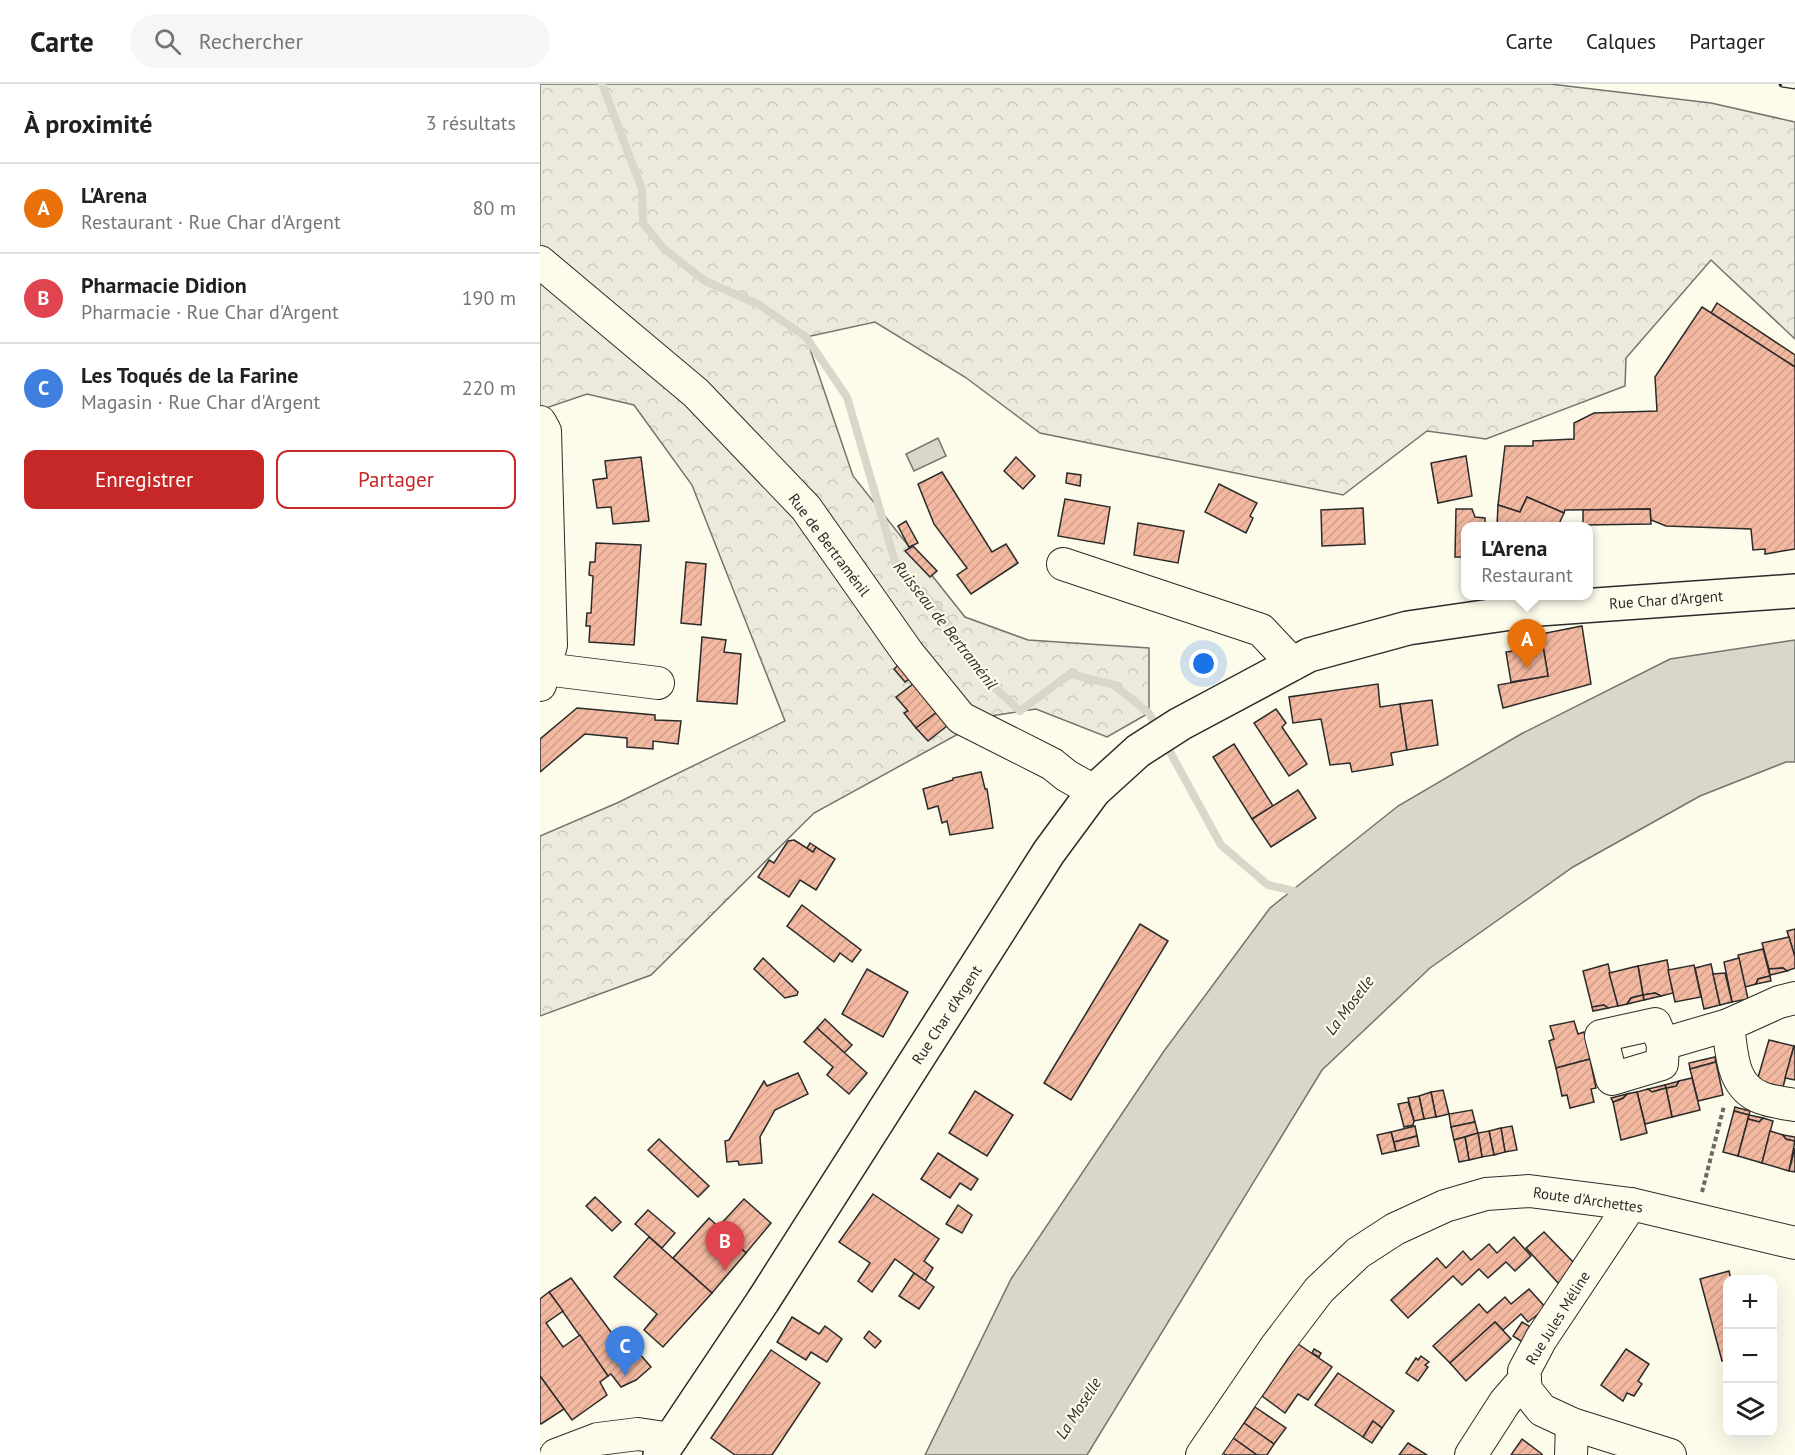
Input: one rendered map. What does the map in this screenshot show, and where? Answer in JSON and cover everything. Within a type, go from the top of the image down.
[{"type":"main road","name":"Rue Char d'Argent","points":[[665,1447],[763,1301],[1049,852],[1094,791],[1138,752],[1179,724],[1309,655],[1408,628],[1539,609],[1795,591]]},
{"type":"street","name":"Rue de Bertraménil","points":[[540,262],[696,393],[806,508],[908,653],[961,718],[1052,764],[1067,776],[1094,791]]},
{"type":"street","points":[[540,422],[545,430],[551,645],[542,677],[658,683]]},
{"type":"street","points":[[1063,564],[1261,630],[1293,664]]},
{"type":"street","points":[[1663,1044],[1728,1025],[1779,1002],[1795,998]]},
{"type":"street","points":[[1728,1025],[1733,1063],[1741,1084],[1761,1098],[1795,1105]]},
{"type":"street","name":"Route d'Archettes","points":[[1202,1455],[1275,1348],[1318,1290],[1358,1253],[1395,1229],[1445,1206],[1486,1194],[1529,1191],[1631,1204],[1795,1243]]},
{"type":"street","name":"Rue Jules Méline","points":[[1631,1204],[1542,1339],[1524,1371],[1526,1390],[1542,1410],[1572,1424],[1670,1455]]},
{"type":"street","points":[[1471,1455],[1505,1402],[1525,1380]]},
{"type":"street","points":[[1571,1455],[1572,1424]]},
{"type":"street","name":"Rue Char d'Argent","points":[[556,1455],[597,1439],[638,1434],[665,1447]]},
{"type":"path","points":[[1695,1220],[1725,1104],[1741,1084]]},
{"type":"green space","points":[[540,84],[1550,84],[1711,103],[1795,122],[1795,339],[1711,260],[1626,358],[1625,386],[1486,439],[1427,431],[1343,495],[1040,433],[965,377],[875,322],[806,337],[853,476],[965,617],[1028,640],[1149,648],[1149,713],[1107,737],[1036,709],[991,716],[814,813],[651,975],[540,1016],[540,836],[617,803],[785,721],[692,485],[634,405],[587,394],[540,410]]},
{"type":"water","points":[[938,438],[946,456],[914,471],[906,454]]},
{"type":"water","name":"La Moselle","points":[[1795,640],[1795,762],[1786,762],[1700,796],[1573,867],[1430,968],[1322,1070],[1087,1455],[925,1455],[1011,1279],[1164,1051],[1270,908],[1398,806],[1521,734],[1670,659]]},
{"type":"building","points":[[1717,303],[1795,355],[1795,367],[1711,313]]},
{"type":"building","points":[[1702,307],[1795,367],[1795,549],[1765,554],[1765,549],[1753,550],[1751,529],[1666,526],[1651,520],[1650,509],[1565,510],[1564,513],[1527,497],[1520,512],[1498,505],[1505,446],[1533,446],[1533,441],[1574,439],[1574,423],[1594,413],[1657,411],[1655,377]]},
{"type":"building","points":[[1466,456],[1472,496],[1438,503],[1431,463]]},
{"type":"building","points":[[641,457],[649,521],[613,524],[611,507],[597,508],[593,480],[607,478],[605,461]]},
{"type":"building","points":[[1016,457],[1035,476],[1023,489],[1004,471]]},
{"type":"building","points":[[942,472],[992,552],[1006,544],[1018,563],[971,594],[957,575],[967,568],[934,524],[918,484]]},
{"type":"building","points":[[1067,473],[1081,475],[1080,486],[1066,483]]},
{"type":"building","points":[[1219,484],[1257,503],[1250,516],[1253,518],[1246,533],[1205,512]]},
{"type":"building","points":[[1527,497],[1564,513],[1560,522],[1497,522],[1498,505],[1520,512]]},
{"type":"building","points":[[1065,499],[1110,507],[1104,544],[1058,536]]},
{"type":"building","points":[[1363,508],[1365,544],[1322,546],[1321,510]]},
{"type":"building","points":[[1456,509],[1472,509],[1475,517],[1485,518],[1485,522],[1461,522],[1461,557],[1455,557]]},
{"type":"building","points":[[1650,509],[1651,524],[1593,525],[1593,522],[1583,522],[1583,510]]},
{"type":"building","points":[[906,521],[918,543],[909,547],[898,526]]},
{"type":"building","points":[[1138,523],[1184,531],[1178,563],[1134,555]]},
{"type":"building","points":[[596,543],[641,545],[634,645],[589,642],[590,626],[586,626],[587,613],[591,613],[593,576],[589,575],[590,562],[595,562]]},
{"type":"building","points":[[913,546],[937,571],[930,577],[905,551]]},
{"type":"building","points":[[686,562],[706,564],[701,625],[681,623]]},
{"type":"building","points":[[1582,626],[1591,684],[1503,708],[1498,685],[1548,676],[1541,634]]},
{"type":"building","points":[[702,637],[726,640],[724,652],[741,654],[737,704],[697,701]]},
{"type":"building","points":[[1543,646],[1548,676],[1511,682],[1506,652]]},
{"type":"building","points":[[902,662],[914,676],[905,682],[894,669]]},
{"type":"building","points":[[917,681],[941,709],[916,728],[904,713],[908,711],[896,697]]},
{"type":"building","points":[[1378,684],[1380,707],[1400,704],[1407,750],[1391,753],[1393,765],[1352,772],[1350,763],[1330,765],[1321,719],[1293,723],[1289,697]]},
{"type":"building","points":[[1432,700],[1438,745],[1407,750],[1400,704]]},
{"type":"building","points":[[577,708],[655,715],[655,720],[681,721],[678,744],[653,741],[653,749],[627,747],[627,738],[585,734],[540,772],[540,739]]},
{"type":"building","points":[[941,709],[952,722],[928,741],[916,728]]},
{"type":"building","points":[[1276,709],[1286,723],[1282,727],[1307,764],[1289,776],[1254,723]]},
{"type":"building","points":[[1234,744],[1273,806],[1252,819],[1213,757]]},
{"type":"building","points":[[981,772],[985,789],[987,789],[993,828],[950,835],[947,821],[942,823],[938,806],[928,809],[923,789],[953,780],[953,778]]},
{"type":"building","points":[[1298,790],[1316,818],[1271,847],[1252,819]]},
{"type":"building","points":[[794,840],[813,852],[816,847],[835,859],[816,890],[800,880],[789,897],[758,877],[769,860],[774,863],[788,841]]},
{"type":"building","points":[[810,843],[816,847],[813,852],[807,848]]},
{"type":"building","points":[[802,905],[861,950],[852,962],[840,953],[834,962],[787,926]]},
{"type":"building","points":[[1140,924],[1168,941],[1071,1100],[1044,1083]]},
{"type":"building","points":[[1795,929],[1795,957],[1787,931]]},
{"type":"building","points":[[1789,937],[1795,957],[1795,968],[1787,971],[1783,968],[1769,969],[1762,943]]},
{"type":"building","points":[[1763,949],[1770,976],[1758,979],[1756,984],[1745,987],[1738,955]]},
{"type":"building","points":[[763,958],[798,992],[797,995],[785,998],[754,969]]},
{"type":"building","points":[[1739,958],[1748,999],[1732,1002],[1724,962]]},
{"type":"building","points":[[1667,960],[1673,993],[1661,996],[1655,993],[1643,995],[1638,966]]},
{"type":"building","points":[[1608,964],[1618,1006],[1592,1007],[1583,971]]},
{"type":"building","points":[[1711,964],[1720,1005],[1704,1009],[1695,968]]},
{"type":"building","points":[[1694,965],[1701,997],[1675,1002],[1668,970]]},
{"type":"building","points":[[1638,966],[1643,995],[1631,998],[1627,1004],[1618,1006],[1609,973]]},
{"type":"building","points":[[1783,968],[1787,971],[1770,975],[1769,969]]},
{"type":"building","points":[[867,969],[908,992],[883,1037],[842,1014]]},
{"type":"building","points":[[1725,973],[1732,1002],[1720,1005],[1713,974]]},
{"type":"building","points":[[1770,976],[1771,981],[1756,984],[1758,979]]},
{"type":"building","points":[[1655,993],[1661,996],[1644,1000],[1643,995]]},
{"type":"building","points":[[1643,995],[1644,1000],[1627,1004],[1631,998]]},
{"type":"building","points":[[1604,1005],[1608,1008],[1593,1011],[1592,1007]]},
{"type":"building","points":[[825,1019],[852,1045],[844,1053],[817,1028]]},
{"type":"building","points":[[1574,1021],[1578,1034],[1584,1032],[1590,1059],[1556,1068],[1549,1041],[1554,1039],[1550,1026]]},
{"type":"building","points":[[817,1028],[867,1073],[849,1094],[827,1075],[833,1067],[804,1042]]},
{"type":"building","points":[[1769,1040],[1794,1046],[1783,1087],[1757,1081]]},
{"type":"building","points":[[1795,1047],[1795,1080],[1785,1078]]},
{"type":"building","points":[[1715,1057],[1716,1062],[1690,1069],[1689,1063]]},
{"type":"building","points":[[1590,1059],[1596,1088],[1591,1089],[1594,1102],[1570,1108],[1567,1095],[1562,1096],[1556,1068]]},
{"type":"building","points":[[1716,1062],[1723,1095],[1698,1101],[1690,1069]]},
{"type":"building","points":[[798,1073],[808,1094],[775,1110],[760,1137],[762,1163],[739,1165],[738,1161],[727,1162],[725,1141],[729,1140],[764,1081],[767,1086]]},
{"type":"building","points":[[1692,1078],[1700,1110],[1672,1117],[1666,1088],[1676,1086],[1679,1081]]},
{"type":"building","points":[[1679,1081],[1676,1086],[1666,1088],[1665,1085]]},
{"type":"building","points":[[1665,1085],[1666,1088],[1652,1092],[1648,1089]]},
{"type":"building","points":[[1666,1088],[1672,1117],[1645,1124],[1637,1092],[1648,1089],[1652,1092]]},
{"type":"building","points":[[1443,1090],[1449,1114],[1436,1117],[1431,1092]]},
{"type":"building","points":[[975,1091],[1013,1115],[987,1156],[949,1133]]},
{"type":"building","points":[[1431,1092],[1436,1117],[1424,1119],[1419,1096]]},
{"type":"building","points":[[1637,1092],[1647,1133],[1621,1140],[1613,1102],[1627,1094]]},
{"type":"building","points":[[1627,1094],[1613,1102],[1611,1098]]},
{"type":"building","points":[[1419,1096],[1424,1119],[1414,1121],[1408,1098]]},
{"type":"building","points":[[1408,1102],[1414,1121],[1413,1125],[1404,1127],[1398,1104]]},
{"type":"building","points":[[1735,1107],[1750,1111],[1749,1115],[1734,1111]]},
{"type":"building","points":[[1472,1110],[1475,1122],[1451,1127],[1449,1114]]},
{"type":"building","points":[[1734,1111],[1749,1115],[1738,1156],[1723,1152]]},
{"type":"building","points":[[1749,1115],[1763,1118],[1759,1122],[1748,1119]]},
{"type":"building","points":[[1763,1118],[1773,1121],[1762,1163],[1738,1156],[1748,1119],[1759,1122]]},
{"type":"building","points":[[1475,1122],[1478,1133],[1454,1140],[1451,1127]]},
{"type":"building","points":[[1415,1126],[1417,1136],[1394,1142],[1391,1132]]},
{"type":"building","points":[[1512,1126],[1517,1150],[1505,1152],[1501,1128]]},
{"type":"building","points":[[1501,1128],[1505,1152],[1494,1155],[1489,1131]]},
{"type":"building","points":[[1489,1131],[1494,1155],[1482,1157],[1478,1133]]},
{"type":"building","points":[[1770,1131],[1795,1141],[1789,1171],[1762,1163]]},
{"type":"building","points":[[1391,1132],[1396,1151],[1382,1154],[1377,1135]]},
{"type":"building","points":[[1478,1133],[1482,1157],[1469,1160],[1465,1137]]},
{"type":"building","points":[[1783,1135],[1795,1137],[1795,1141],[1786,1139]]},
{"type":"building","points":[[1417,1136],[1419,1146],[1396,1151],[1394,1142]]},
{"type":"building","points":[[1465,1137],[1469,1160],[1459,1162],[1454,1140]]},
{"type":"building","points":[[659,1139],[709,1186],[698,1197],[648,1150]]},
{"type":"building","points":[[1795,1148],[1795,1172],[1789,1171]]},
{"type":"building","points":[[938,1153],[978,1179],[971,1190],[960,1183],[950,1198],[921,1179]]},
{"type":"building","points":[[873,1194],[939,1239],[924,1261],[933,1268],[925,1281],[895,1259],[872,1292],[858,1281],[870,1263],[839,1242]]},
{"type":"building","points":[[595,1197],[621,1222],[612,1231],[586,1206]]},
{"type":"building","points":[[744,1199],[771,1223],[746,1253],[718,1227]]},
{"type":"building","points":[[958,1205],[972,1215],[962,1233],[946,1224]]},
{"type":"building","points":[[648,1210],[675,1233],[662,1248],[635,1224]]},
{"type":"building","points":[[709,1218],[746,1253],[712,1293],[673,1258]]},
{"type":"building","points":[[1544,1232],[1578,1267],[1559,1284],[1526,1248]]},
{"type":"building","points":[[649,1237],[712,1293],[663,1347],[644,1330],[657,1314],[614,1277]]},
{"type":"building","points":[[1514,1237],[1531,1256],[1515,1271],[1506,1262],[1488,1278],[1479,1269],[1462,1285],[1453,1276],[1408,1318],[1391,1300],[1437,1258],[1446,1268],[1463,1251],[1471,1260],[1489,1244],[1497,1253]]},
{"type":"building","points":[[1729,1271],[1730,1275],[1723,1275],[1723,1361],[1722,1361],[1700,1279]]},
{"type":"building","points":[[914,1273],[934,1287],[919,1309],[899,1296]]},
{"type":"building","points":[[571,1278],[625,1351],[632,1345],[651,1367],[636,1380],[621,1387],[611,1374],[608,1376],[549,1292]]},
{"type":"building","points":[[1529,1289],[1546,1308],[1528,1322],[1521,1314],[1503,1330],[1495,1322],[1450,1363],[1433,1346],[1479,1304],[1487,1313],[1505,1297],[1511,1304]]},
{"type":"building","points":[[549,1292],[563,1311],[546,1323],[563,1347],[580,1335],[608,1376],[600,1382],[607,1395],[572,1420],[540,1376],[540,1299]]},
{"type":"building","points":[[792,1317],[819,1334],[825,1326],[842,1339],[827,1362],[811,1352],[806,1360],[777,1342]]},
{"type":"building","points":[[1495,1322],[1511,1339],[1466,1381],[1450,1363]]},
{"type":"building","points":[[1522,1322],[1534,1329],[1524,1343],[1513,1336]]},
{"type":"building","points":[[869,1331],[881,1341],[875,1348],[864,1338]]},
{"type":"building","points":[[1298,1344],[1332,1367],[1308,1400],[1298,1394],[1285,1413],[1262,1396]]},
{"type":"building","points":[[1314,1349],[1321,1353],[1319,1357],[1312,1353]]},
{"type":"building","points":[[1626,1349],[1649,1364],[1638,1381],[1642,1384],[1634,1396],[1627,1393],[1623,1401],[1601,1385]]},
{"type":"building","points":[[771,1350],[820,1383],[772,1455],[735,1455],[711,1438]]},
{"type":"building","points":[[1421,1356],[1429,1362],[1425,1365],[1428,1367],[1418,1381],[1406,1373],[1416,1358],[1418,1360]]},
{"type":"building","points":[[1338,1373],[1394,1411],[1382,1428],[1373,1421],[1363,1437],[1315,1405]]},
{"type":"building","points":[[540,1376],[564,1409],[541,1424],[540,1423]]},
{"type":"building","points":[[1255,1407],[1286,1428],[1274,1444],[1244,1423]]},
{"type":"building","points":[[1373,1421],[1382,1428],[1372,1443],[1363,1437]]},
{"type":"building","points":[[1244,1423],[1274,1444],[1267,1455],[1257,1455],[1233,1438]]},
{"type":"building","points":[[1233,1438],[1257,1455],[1226,1455],[1223,1453]]},
{"type":"building","points":[[1522,1439],[1542,1454],[1542,1455],[1511,1455]]},
{"type":"building","points":[[1408,1443],[1427,1455],[1399,1455]]},
{"type":"waterway","name":"Ruisseau de Bertraménil","points":[[602,84],[642,189],[643,223],[663,248],[705,281],[758,304],[806,337],[847,397],[896,565],[939,610],[965,650],[993,686],[1020,711],[1070,674],[1114,685],[1149,713],[1158,730]]},
{"type":"waterway","name":"Ruisseau de Bertraménil","points":[[1164,741],[1221,845],[1268,885],[1302,893]]},
{"type":"railway","points":[[1782,84],[1795,86]]},
{"type":"place","name":"L'Arena","points":[[1527,669]]},
{"type":"place","name":"Pharmacie Didion","points":[[725,1271]]},
{"type":"place","name":"Les Toqués de la Farine","points":[[625,1376]]}]
